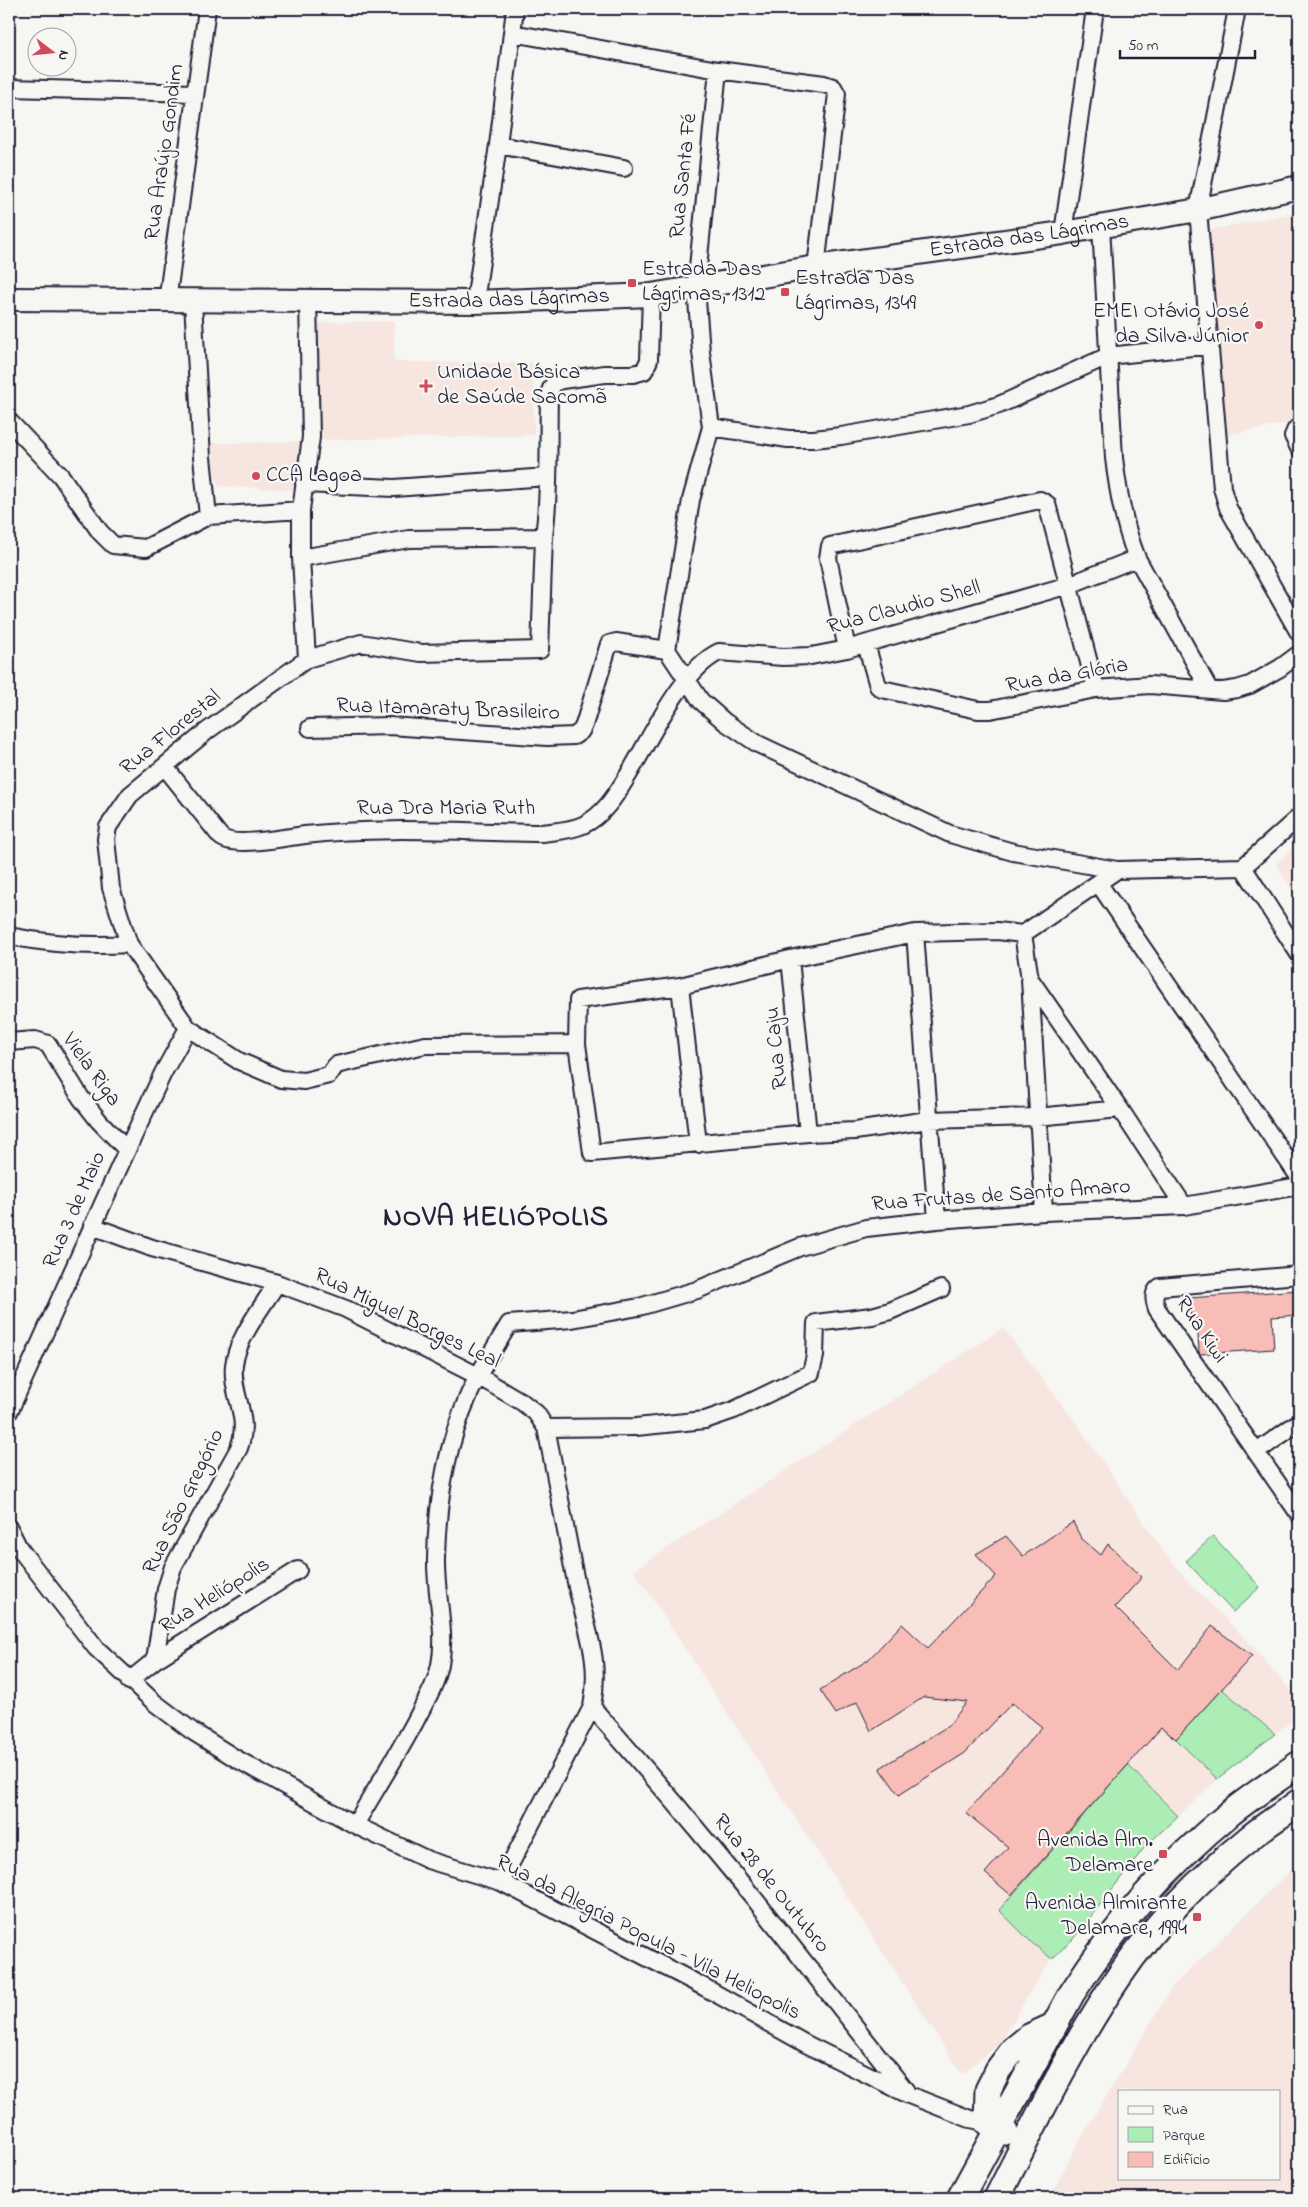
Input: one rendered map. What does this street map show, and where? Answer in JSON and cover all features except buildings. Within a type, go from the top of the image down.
[{"type":"main road","name":"Estrada das Lágrimas","points":[[9,299],[167,302],[474,302],[651,295],[816,267],[1063,233],[1198,210],[1299,187]]},
{"type":"main road","points":[[960,2198],[992,2125],[1054,2026],[1088,1967],[1135,1906],[1175,1863],[1228,1815],[1299,1764]]},
{"type":"main road","points":[[997,2198],[1081,2036],[1120,1974],[1173,1909],[1214,1868],[1248,1839],[1299,1802]]},
{"type":"main road","points":[[992,2125],[1025,2142]]},
{"type":"street","name":"Rua Araújo Gondim","points":[[167,302],[207,9]]},
{"type":"street","points":[[474,302],[498,145],[515,9]]},
{"type":"street","points":[[1063,233],[1095,9]]},
{"type":"street","points":[[1237,9],[1198,210],[1222,488],[1228,508],[1299,633]]},
{"type":"street","points":[[512,33],[718,70],[824,84],[836,89],[837,94],[816,267]]},
{"type":"street","name":"Rua Santa Fé","points":[[711,427],[701,352],[696,287],[718,70]]},
{"type":"street","points":[[9,88],[195,93]]},
{"type":"street","points":[[498,145],[624,168]]},
{"type":"street","points":[[1101,226],[1114,458],[1118,493],[1129,539],[1137,558],[1209,689]]},
{"type":"street","points":[[301,558],[409,539],[544,538],[549,501],[547,477],[549,394],[551,387],[557,381],[562,380],[605,374],[633,374],[644,371],[649,360],[651,295]]},
{"type":"street","points":[[193,302],[202,457],[208,516]]},
{"type":"street","points":[[307,659],[301,558],[301,510],[311,437],[308,302]]},
{"type":"street","points":[[1210,345],[1108,356],[999,405],[969,414],[814,439],[788,439],[711,427],[691,500],[667,650],[701,701],[725,722],[758,744],[950,834],[1013,852],[1117,870],[1243,867],[1299,817]]},
{"type":"street","points":[[9,421],[61,476],[100,532],[113,545],[146,548],[208,516],[301,510]]},
{"type":"street","points":[[1299,427],[1296,428],[1293,436],[1299,448]]},
{"type":"street","points":[[304,484],[394,488],[547,477]]},
{"type":"street","points":[[847,649],[828,558],[829,549],[834,545],[1040,500],[1047,504],[1096,689]]},
{"type":"street","name":"Rua Florestal","points":[[544,538],[540,650],[422,653],[361,643],[307,659],[207,731],[130,795],[108,827],[106,839],[111,888],[130,944],[188,1028],[239,1061],[282,1079],[304,1080],[329,1075],[336,1065],[425,1045],[577,1044]]},
{"type":"street","name":"Rua Claudio Shell","points":[[686,680],[713,655],[719,652],[783,657],[811,656],[847,649],[1069,585],[1137,558]]},
{"type":"street","name":"Rua Itamaraty Brasileiro","points":[[310,728],[390,726],[546,737],[574,736],[581,731],[584,725],[610,644],[616,642],[667,650]]},
{"type":"street","name":"Rua da Glória","points":[[866,644],[878,686],[882,689],[978,710],[1001,710],[1096,689],[1150,685],[1237,690],[1280,668],[1299,654]]},
{"type":"street","name":"Rua Dra Maria Ruth","points":[[165,766],[226,841],[243,842],[338,831],[542,832],[564,830],[584,825],[609,803],[618,792],[666,709],[686,680]]},
{"type":"street","points":[[1243,867],[1299,954]]},
{"type":"street","points":[[1117,870],[1024,934],[997,931],[915,933],[790,959],[680,986],[578,1000],[577,1044],[592,1153],[808,1133],[855,1131],[928,1120],[1037,1117],[1120,1109]]},
{"type":"street","points":[[1099,884],[1299,1177]]},
{"type":"street","points":[[915,933],[937,1220]]},
{"type":"street","points":[[1024,934],[1030,979],[1044,1212]]},
{"type":"street","points":[[9,936],[65,945],[96,947],[130,944]]},
{"type":"street","name":"Rua Caju","points":[[790,959],[808,1133]]},
{"type":"street","points":[[1030,979],[1184,1206]]},
{"type":"street","points":[[680,986],[698,1144]]},
{"type":"street","name":"Rua 3 de Maio","points":[[9,1412],[126,1150],[163,1073],[188,1028]]},
{"type":"street","name":"Viela Riga","points":[[9,1042],[35,1040],[48,1044],[81,1098],[126,1150]]},
{"type":"street","name":"Rua Frutas de Santo Amaro","points":[[478,1376],[510,1324],[572,1320],[640,1307],[697,1290],[800,1247],[866,1228],[937,1220],[1044,1212],[1184,1206],[1299,1186]]},
{"type":"street","name":"Rua Miguel Borges Leal","points":[[92,1226],[152,1248],[277,1283],[346,1310],[478,1376],[522,1402],[536,1413],[546,1428]]},
{"type":"street","name":"Rua Kiwi","points":[[1299,1275],[1160,1287],[1155,1291],[1154,1302],[1258,1451],[1299,1514]]},
{"type":"street","name":"Rua São Gregório","points":[[155,1660],[166,1589],[173,1566],[239,1448],[244,1435],[244,1422],[234,1385],[234,1364],[240,1344],[277,1283]]},
{"type":"street","points":[[501,1882],[592,1707],[596,1686],[593,1650],[577,1587],[546,1428],[636,1427],[678,1424],[704,1420],[734,1410],[811,1373],[815,1356],[816,1324],[872,1316],[890,1311],[941,1289]]},
{"type":"street","points":[[355,1825],[428,1696],[441,1664],[441,1632],[436,1561],[438,1520],[446,1468],[456,1429],[478,1376]]},
{"type":"street","points":[[1258,1451],[1299,1422]]},
{"type":"street","name":"Rua da Alegria Popula - Vila Heliopolis","points":[[9,1528],[19,1548],[66,1612],[96,1648],[129,1680],[192,1731],[235,1758],[355,1825],[428,1860],[501,1882],[704,1987],[806,2044],[909,2095],[970,2119],[992,2125]]},
{"type":"street","name":"Rua Heliópolis","points":[[155,1660],[298,1570]]},
{"type":"street","points":[[129,1680],[155,1660]]},
{"type":"street","name":"Rua 28 de Outubro","points":[[592,1707],[753,1897],[909,2095]]},
{"type":"shaded area","name":"EMEI Otávio José da Silva Júnior","points":[[1299,212],[1299,421],[1227,435],[1210,230]]},
{"type":"shaded area","name":"Unidade Básica de Saúde Sacomã","points":[[394,321],[394,362],[533,363],[534,435],[319,440],[320,394],[314,323]]},
{"type":"shaded area","name":"CCA Lagoa","points":[[302,442],[295,490],[218,486],[213,465],[212,443]]},
{"type":"shaded area","points":[[1299,842],[1299,901],[1276,864]]},
{"type":"shaded area","points":[[1003,1328],[1077,1424],[1163,1551],[1193,1587],[1249,1642],[1299,1700],[1299,1715],[1222,1775],[1145,1847],[1074,1938],[1052,1959],[1031,1990],[1001,2042],[962,2074],[634,1570]]},
{"type":"shaded area","points":[[1299,1862],[1299,2198],[1050,2198],[1075,2148],[1173,1986]]},
{"type":"green space","points":[[1213,1536],[1260,1587],[1233,1612],[1186,1561]]},
{"type":"green space","points":[[1222,1689],[1275,1734],[1217,1779],[1176,1739]]},
{"type":"green space","points":[[1128,1765],[1178,1816],[1145,1847],[1074,1938],[1052,1959],[1032,1943],[999,1910]]},
{"type":"place","name":"Estrada Das Lágrimas, 1312","points":[[632,283]]},
{"type":"place","name":"Estrada Das Lágrimas, 1349","points":[[785,292]]},
{"type":"place","name":"EMEI Otávio José da Silva Júnior","points":[[1259,325]]},
{"type":"place","name":"Unidade Básica de Saúde Sacomã","points":[[426,386]]},
{"type":"place","name":"CCA Lagoa","points":[[256,476]]},
{"type":"place","name":"Avenida Alm. Delamare","points":[[1163,1854]]},
{"type":"place","name":"Avenida Almirante Delamare, 1994","points":[[1197,1917]]},
{"type":"district","name":"NOVA HELIÓPOLIS","points":[[496,1218]]}]
